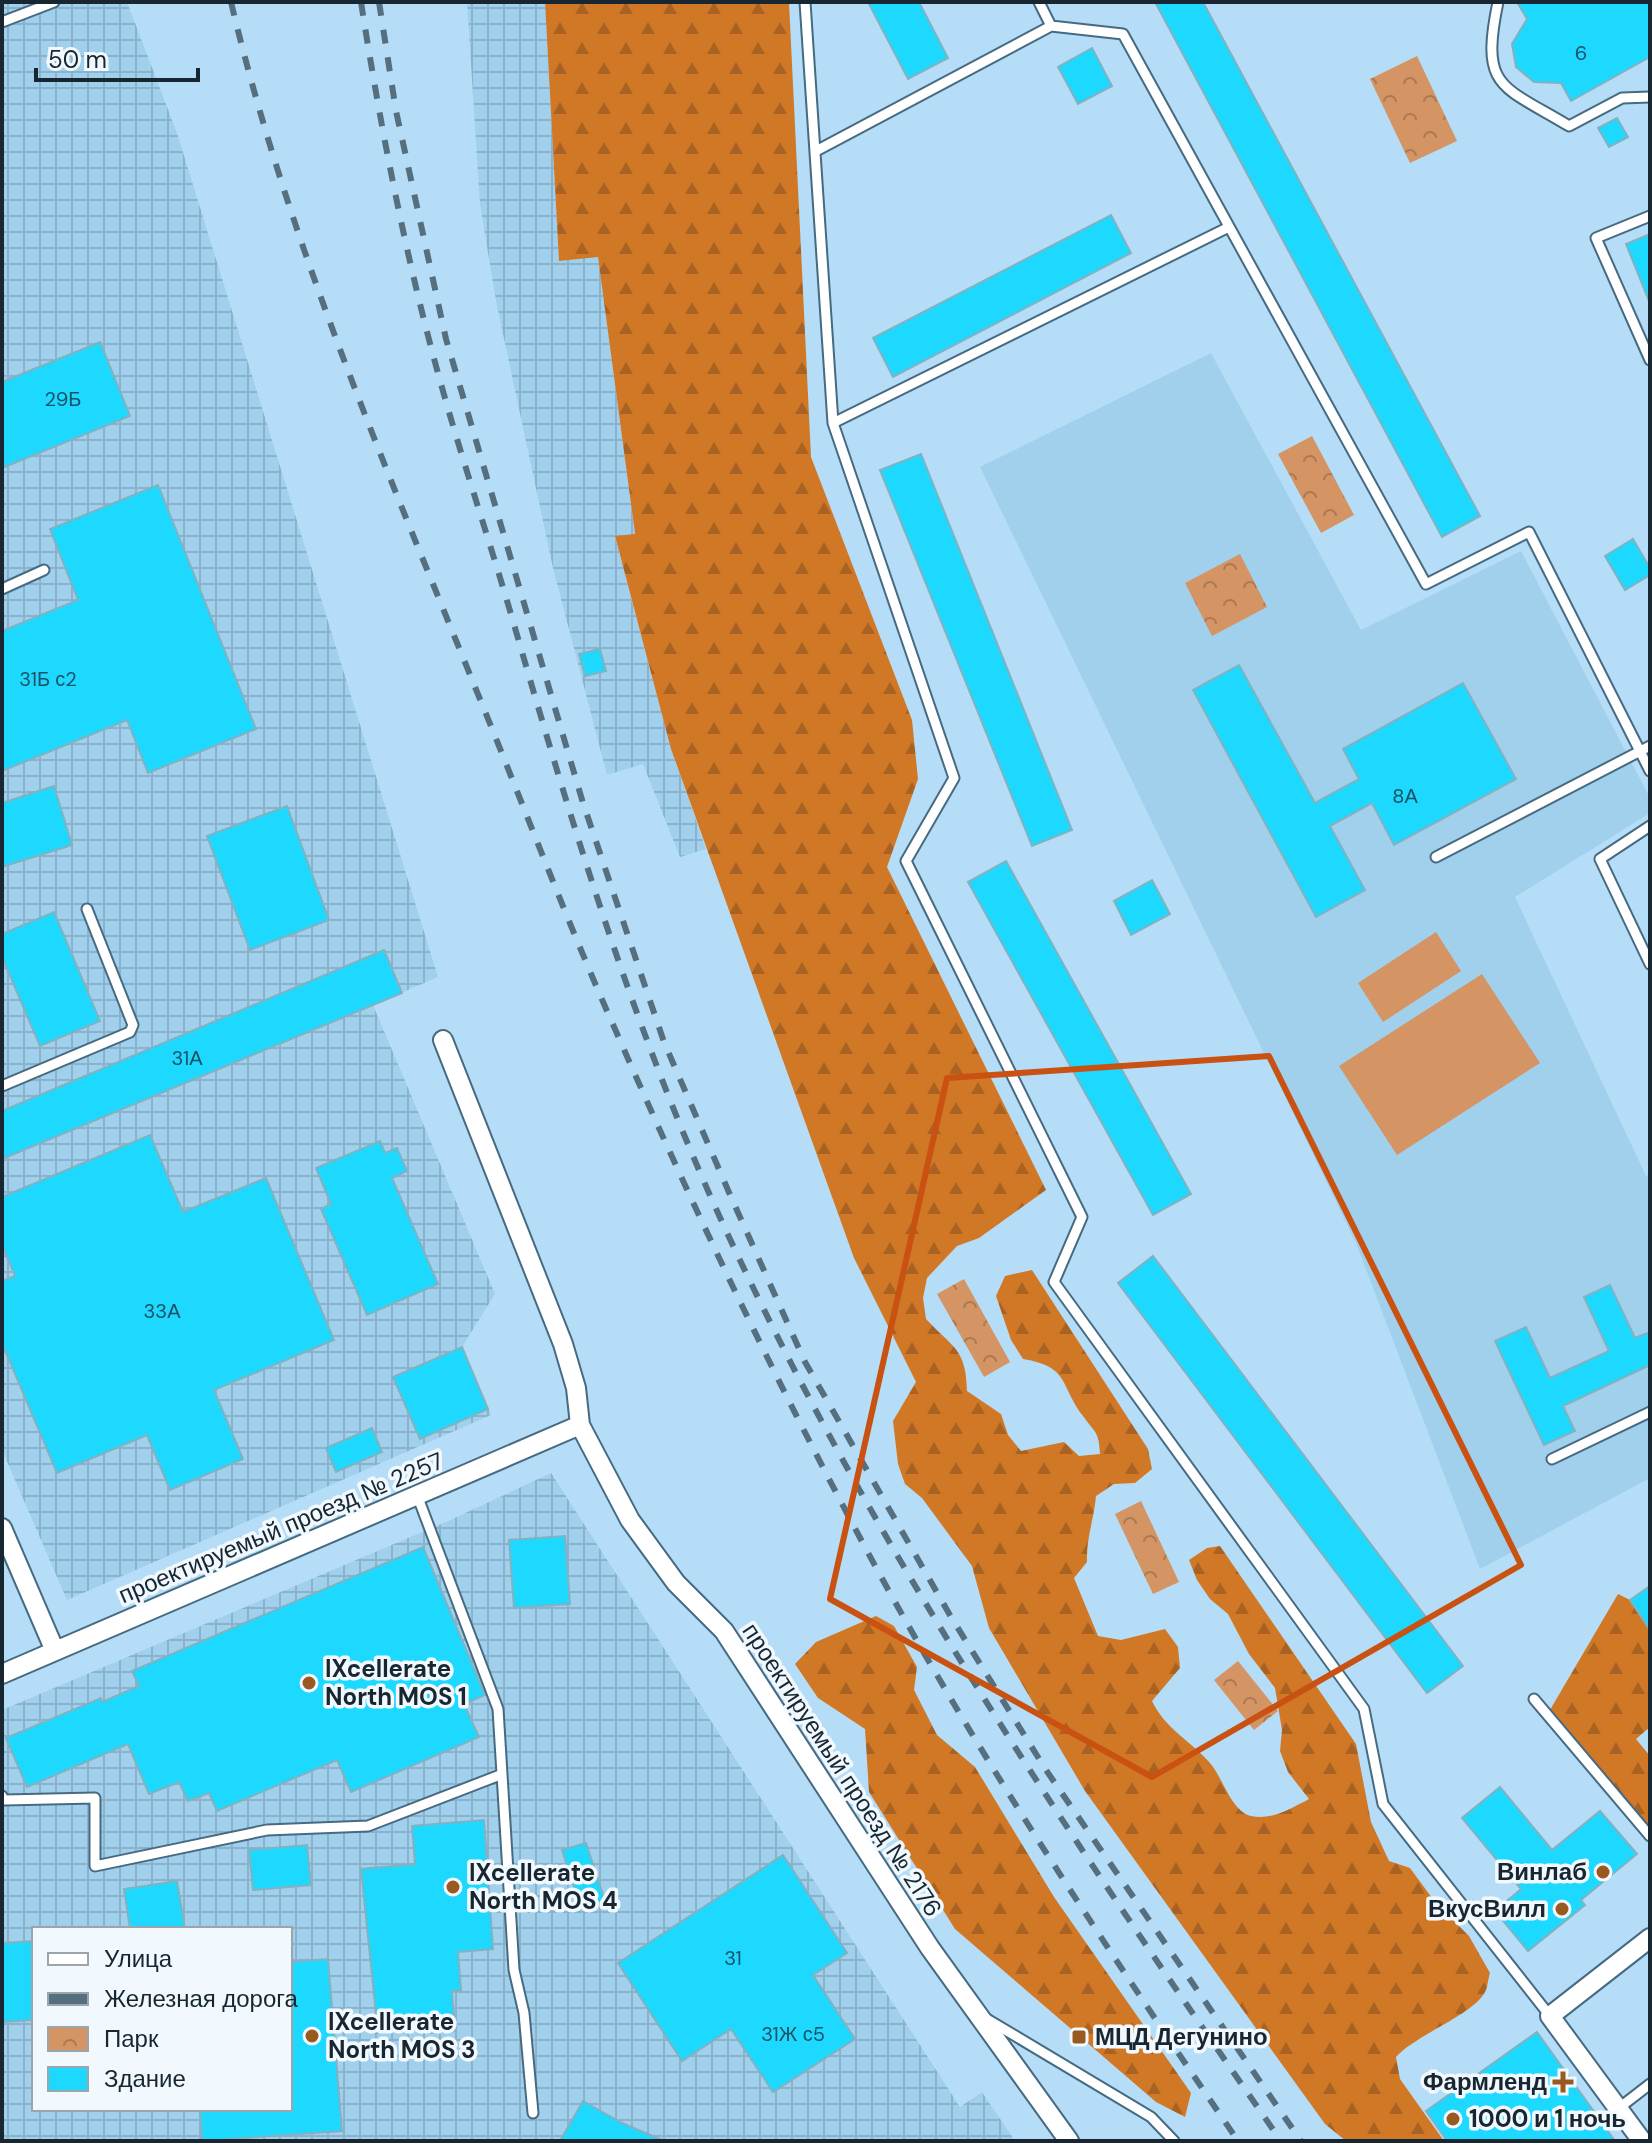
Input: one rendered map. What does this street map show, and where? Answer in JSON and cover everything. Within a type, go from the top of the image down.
[{"type":"street","points":[[443,1040],[563,1344],[576,1388],[580,1425]]},
{"type":"street","name":"проектируемый проезд № 2257","points":[[2,1674],[580,1425]]},
{"type":"street","name":"проектируемый проезд № 2176","points":[[580,1425],[630,1520],[676,1583],[724,1631],[922,1936],[1069,2141]]},
{"type":"street","points":[[2,1528],[55,1651]]},
{"type":"street","points":[[1642,2141],[1550,2016],[1647,1946]]},
{"type":"lane","points":[[2,22],[54,2]]},
{"type":"lane","points":[[805,2],[833,423],[954,778],[906,861],[1082,1217],[1054,1282],[1364,1709],[1383,1804],[1550,2016]]},
{"type":"lane","points":[[1039,2],[1051,26]]},
{"type":"lane","points":[[1498,2],[1491,64],[1503,86],[1569,126],[1622,98],[1650,97]]},
{"type":"lane","points":[[816,151],[1051,26],[1123,34],[1426,584],[1529,532],[1650,771]]},
{"type":"lane","points":[[1650,216],[1596,238],[1650,360]]},
{"type":"lane","points":[[833,423],[1229,227]]},
{"type":"lane","points":[[2,589],[44,570]]},
{"type":"lane","points":[[1436,857],[1650,746]]},
{"type":"lane","points":[[1650,826],[1600,859],[1650,964]]},
{"type":"lane","points":[[2,1086],[130,1032],[133,1025],[87,909]]},
{"type":"lane","points":[[1552,1459],[1650,1412]]},
{"type":"lane","points":[[417,1495],[498,1709],[514,1970],[524,2013],[533,2113]]},
{"type":"lane","points":[[1534,1699],[1650,1836]]},
{"type":"lane","points":[[2,1796],[4,1800],[95,1798],[95,1866],[267,1830],[368,1826],[500,1775]]},
{"type":"lane","points":[[977,2013],[1151,2117],[1174,2141]]},
{"type":"lane","points":[[1619,2108],[1650,2084]]},
{"type":"highlighted area","points":[[1269,1056],[1521,1565],[1152,1777],[830,1599],[947,1078]]},
{"type":"shaded area","points":[[2,2],[127,2],[177,133],[438,977],[373,1005],[495,1294],[462,1347],[491,1415],[67,1600],[2,1450]]},
{"type":"shaded area","points":[[467,2],[545,2],[559,260],[598,256],[635,535],[615,537],[671,749],[706,849],[680,857],[643,764],[607,775],[553,568],[496,301],[480,204]]},
{"type":"shaded area","points":[[1211,353],[1361,630],[1521,551],[1650,798],[1650,813],[1515,897],[1646,1176],[1650,1174],[1650,1478],[1480,1569],[1356,1243],[980,467]]},
{"type":"shaded area","points":[[551,1473],[960,2107],[982,2092],[1015,2141],[2,2141],[2,1710],[446,1522]]},
{"type":"green space","points":[[545,2],[789,2],[811,457],[912,720],[918,779],[887,867],[1046,1190],[979,1238],[957,1246],[927,1278],[923,1298],[926,1319],[961,1357],[967,1391],[1001,1414],[1008,1435],[1021,1451],[1064,1442],[1079,1456],[1100,1454],[1096,1433],[1075,1405],[1062,1378],[1049,1367],[1023,1359],[1011,1340],[996,1296],[1005,1276],[1032,1270],[1148,1449],[1152,1469],[1135,1483],[1114,1484],[1096,1496],[1087,1562],[1074,1578],[1098,1636],[1121,1640],[1165,1629],[1178,1647],[1180,1668],[1152,1701],[1171,1727],[1215,1769],[1238,1808],[1251,1816],[1266,1817],[1309,1799],[1288,1772],[1280,1751],[1282,1730],[1275,1688],[1249,1654],[1228,1614],[1210,1599],[1197,1580],[1189,1560],[1207,1548],[1220,1546],[1356,1744],[1371,1822],[1389,1861],[1410,1868],[1435,1902],[1469,1936],[1490,1973],[1486,1990],[1469,2009],[1417,2040],[1396,2057],[1400,2079],[1444,2141],[1346,2141],[1325,2124],[1085,1791],[989,1628],[972,1566],[922,1498],[905,1484],[898,1464],[893,1421],[916,1382],[854,1258],[671,749],[615,536],[635,534],[598,257],[559,261]]},
{"type":"green space","points":[[1417,56],[1457,141],[1410,163],[1370,79]]},
{"type":"green space","points":[[1312,436],[1354,515],[1321,533],[1278,454]]},
{"type":"green space","points":[[1240,554],[1267,607],[1212,636],[1185,583]]},
{"type":"green space","points":[[1436,932],[1461,971],[1383,1022],[1358,983]]},
{"type":"green space","points":[[1482,974],[1540,1063],[1397,1155],[1339,1066]]},
{"type":"green space","points":[[964,1279],[1010,1362],[984,1377],[937,1294]]},
{"type":"green space","points":[[1141,1501],[1179,1582],[1153,1594],[1115,1514]]},
{"type":"green space","points":[[1618,1594],[1630,1600],[1643,1619],[1650,1615],[1650,1727],[1636,1739],[1650,1756],[1650,1836],[1547,1715]]},
{"type":"green space","points":[[876,1616],[894,1626],[917,1667],[914,1690],[937,1735],[975,1767],[1054,1897],[1191,2093],[1185,2117],[1156,2102],[955,1929],[869,1792],[865,1729],[818,1698],[795,1664],[816,1642]]},
{"type":"green space","points":[[1238,1661],[1278,1711],[1254,1730],[1214,1680]]},
{"type":"building","points":[[868,2],[919,2],[948,58],[908,79]]},
{"type":"building","points":[[1155,2],[1203,2],[1480,516],[1442,537]]},
{"type":"building","points":[[1517,2],[1650,2],[1650,57],[1571,101],[1561,83],[1534,82],[1516,67],[1512,44],[1527,19]]},
{"type":"building","points":[[1092,48],[1112,86],[1078,104],[1058,67]]},
{"type":"building","points":[[1617,118],[1628,137],[1609,147],[1598,128]]},
{"type":"building","points":[[1111,215],[1131,253],[893,377],[873,338]]},
{"type":"building","points":[[1650,234],[1650,301],[1649,301],[1626,244]]},
{"type":"building","points":[[100,342],[130,416],[2,468],[2,382]]},
{"type":"building","points":[[921,454],[1072,830],[1032,846],[880,470]]},
{"type":"building","points":[[158,485],[256,729],[148,773],[127,720],[2,771],[2,631],[78,600],[50,529]]},
{"type":"building","points":[[1633,539],[1650,568],[1650,575],[1625,590],[1605,556]]},
{"type":"building","points":[[600,649],[606,671],[585,676],[579,654]]},
{"type":"building","points":[[1239,665],[1315,803],[1359,779],[1343,749],[1463,683],[1516,779],[1394,845],[1372,803],[1330,826],[1365,890],[1316,917],[1193,690]]},
{"type":"building","points":[[54,786],[72,845],[2,867],[2,803]]},
{"type":"building","points":[[287,806],[329,920],[250,950],[207,836]]},
{"type":"building","points":[[1006,861],[1191,1194],[1153,1215],[968,882]]},
{"type":"building","points":[[1152,880],[1170,914],[1131,935],[1114,901]]},
{"type":"building","points":[[54,912],[100,1021],[40,1046],[2,957],[2,934]]},
{"type":"building","points":[[384,950],[402,993],[2,1159],[2,1111]]},
{"type":"building","points":[[150,1135],[183,1212],[266,1178],[334,1340],[214,1390],[243,1459],[170,1490],[147,1435],[57,1473],[2,1343],[2,1281],[15,1276],[2,1245],[2,1197]]},
{"type":"building","points":[[380,1141],[385,1153],[397,1148],[407,1171],[392,1178],[438,1284],[367,1315],[321,1209],[331,1204],[316,1168]]},
{"type":"building","points":[[1153,1256],[1463,1666],[1427,1693],[1118,1283]]},
{"type":"building","points":[[1610,1285],[1635,1338],[1650,1332],[1650,1365],[1563,1406],[1575,1431],[1544,1445],[1495,1341],[1526,1327],[1550,1378],[1609,1351],[1584,1297]]},
{"type":"building","points":[[462,1347],[488,1409],[420,1439],[393,1377]]},
{"type":"building","points":[[372,1428],[382,1452],[336,1472],[326,1448]]},
{"type":"building","points":[[565,1536],[570,1604],[514,1608],[509,1540]]},
{"type":"building","name":"IXcellerate North MOS 1","points":[[423,1547],[485,1695],[464,1704],[479,1737],[351,1792],[337,1760],[217,1811],[209,1793],[188,1801],[179,1782],[149,1794],[128,1744],[27,1787],[6,1738],[101,1698],[102,1702],[139,1686],[132,1671]]},
{"type":"building","points":[[1650,1586],[1650,1630],[1630,1600]]},
{"type":"building","points":[[1500,1787],[1552,1850],[1600,1811],[1637,1854],[1581,1900],[1585,1905],[1528,1951],[1495,1911],[1521,1889],[1462,1818]]},
{"type":"building","points":[[484,1820],[493,1949],[458,1952],[461,1990],[452,1991],[455,2031],[428,2033],[427,2027],[378,2033],[361,1869],[415,1864],[412,1826]]},
{"type":"building","points":[[586,1843],[605,1901],[581,1909],[562,1850]]},
{"type":"building","points":[[307,1845],[311,1885],[253,1890],[249,1850]]},
{"type":"building","points":[[783,1855],[847,1953],[813,1975],[855,2039],[773,2092],[731,2029],[682,2061],[618,1963]]},
{"type":"building","points":[[177,1881],[185,1927],[130,1927],[124,1889]]},
{"type":"building","points":[[32,1941],[32,2020],[2,2022],[2,1943]]},
{"type":"building","name":"IXcellerate North MOS 3","points":[[328,1959],[342,2131],[202,2141],[200,2111],[292,2111],[292,1962]]},
{"type":"building","points":[[1537,2032],[1615,2141],[1447,2141],[1426,2111]]},
{"type":"building","points":[[583,2101],[622,2123],[664,2141],[560,2141]]},
{"type":"railway","points":[[231,2],[280,177],[340,349],[579,944],[702,1221],[825,1472],[901,1613],[1040,1843],[1238,2141]]},
{"type":"railway","points":[[361,2],[406,242],[449,414],[603,915],[654,1060],[713,1202],[772,1326],[836,1448],[904,1567],[1049,1800],[1281,2141]]},
{"type":"railway","points":[[379,2],[396,111],[446,339],[583,803],[664,1042],[805,1362],[951,1617],[1046,1770],[1301,2141]]},
{"type":"place","name":"IXcellerate North MOS 1","points":[[309,1683]]},
{"type":"place","name":"Винлаб","points":[[1603,1872]]},
{"type":"place","name":"IXcellerate North MOS 4","points":[[453,1887]]},
{"type":"place","name":"ВкусВилл","points":[[1562,1909]]},
{"type":"place","name":"IXcellerate North MOS 3","points":[[312,2036]]},
{"type":"place","name":"МЦД Дегунино","points":[[1079,2037]]},
{"type":"place","name":"Фармленд","points":[[1563,2082]]},
{"type":"place","name":"1000 и 1 ночь","points":[[1453,2119]]}]
